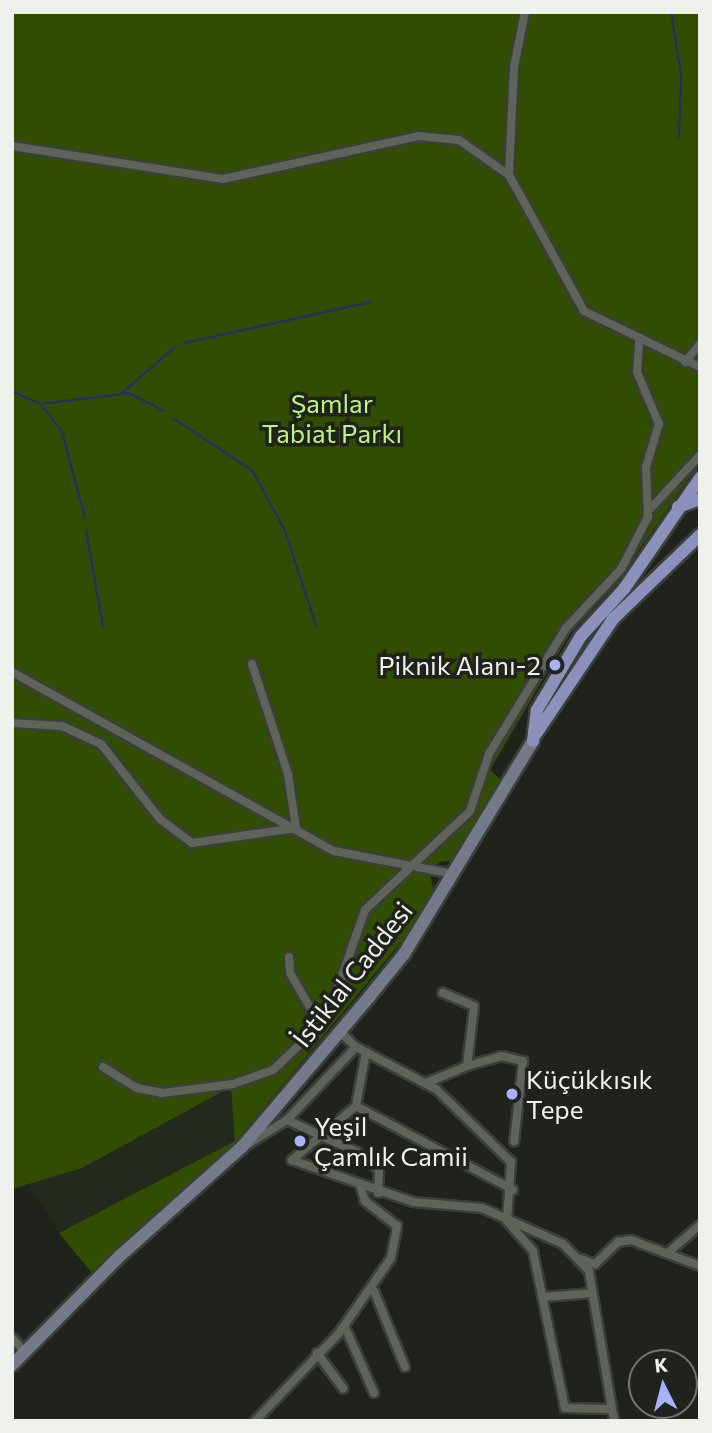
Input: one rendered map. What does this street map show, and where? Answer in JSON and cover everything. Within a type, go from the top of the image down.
[{"type":"main road","points":[[533,741],[537,710],[581,636],[624,589],[677,507],[700,478]]},
{"type":"main road","points":[[677,507],[700,499]]},
{"type":"main road","name":"İstiklal Caddesi","points":[[12,1365],[242,1147],[404,954],[533,741],[613,619],[700,535]]},
{"type":"street","points":[[509,175],[514,67],[525,12]]},
{"type":"street","points":[[12,146],[223,178],[418,136],[459,140],[509,175],[584,312],[639,342],[700,367]]},
{"type":"street","points":[[639,342],[637,372],[659,424],[646,467],[651,508]]},
{"type":"street","points":[[685,362],[700,345]]},
{"type":"street","points":[[103,1068],[137,1088],[162,1093],[233,1084],[272,1070],[327,1019],[365,911],[470,811],[489,754],[566,628],[621,569],[651,508],[700,455]]},
{"type":"street","points":[[251,663],[288,774],[296,828]]},
{"type":"street","points":[[12,672],[349,856],[416,865],[453,874]]},
{"type":"street","points":[[12,723],[62,726],[101,744],[160,818],[192,842],[296,828]]},
{"type":"street","points":[[289,957],[290,973],[312,1011],[327,1019]]},
{"type":"street","points":[[443,993],[474,1006],[467,1066]]},
{"type":"street","points":[[339,1031],[356,1047],[426,1083],[511,1162],[513,1190],[507,1221]]},
{"type":"street","points":[[242,1147],[287,1120],[356,1047]]},
{"type":"street","points":[[366,1052],[356,1105],[292,1160],[378,1193],[482,1208],[563,1244],[581,1259],[595,1264],[618,1242],[631,1240],[669,1252],[700,1266]]},
{"type":"street","points":[[426,1083],[467,1066],[501,1056],[523,1061],[514,1142]]},
{"type":"street","points":[[356,1105],[513,1190]]},
{"type":"street","points":[[287,1120],[326,1133],[379,1170],[378,1193]]},
{"type":"street","points":[[255,1421],[345,1326],[374,1291],[391,1258],[397,1226],[365,1201],[361,1188]]},
{"type":"street","points":[[507,1221],[533,1251],[565,1408],[610,1409]]},
{"type":"street","points":[[669,1252],[700,1225]]},
{"type":"street","points":[[581,1259],[592,1293],[614,1421]]},
{"type":"street","points":[[374,1291],[405,1367]]},
{"type":"street","points":[[544,1297],[592,1293]]},
{"type":"street","points":[[345,1326],[374,1393]]},
{"type":"street","points":[[12,1338],[24,1352]]},
{"type":"street","points":[[317,1353],[342,1388]]},
{"type":"shaded area","points":[[232,1087],[236,1141],[59,1233],[28,1182],[82,1168]]},
{"type":"green space","name":"Şamlar Tabiat Parkı","points":[[12,12],[700,12],[700,462],[624,572],[571,631],[490,770],[502,781],[454,860],[439,862],[430,874],[434,892],[411,930],[236,1141],[91,1272],[59,1233],[235,1141],[231,1087],[82,1168],[12,1189]]},
{"type":"waterway","points":[[671,12],[681,76],[679,138]]},
{"type":"waterway","points":[[184,343],[371,302]]},
{"type":"waterway","points":[[122,393],[174,348]]},
{"type":"waterway","points":[[12,391],[40,404],[129,393],[164,411]]},
{"type":"waterway","points":[[42,406],[62,432],[85,518]]},
{"type":"waterway","points":[[173,418],[252,470],[284,529],[316,625]]},
{"type":"waterway","points":[[86,530],[103,627]]},
{"type":"place","name":"Piknik Alanı-2","points":[[555,665]]},
{"type":"place","name":"Küçükkısık Tepe","points":[[512,1094]]},
{"type":"place","name":"Yeşil Çamlık Camii","points":[[300,1141]]}]
